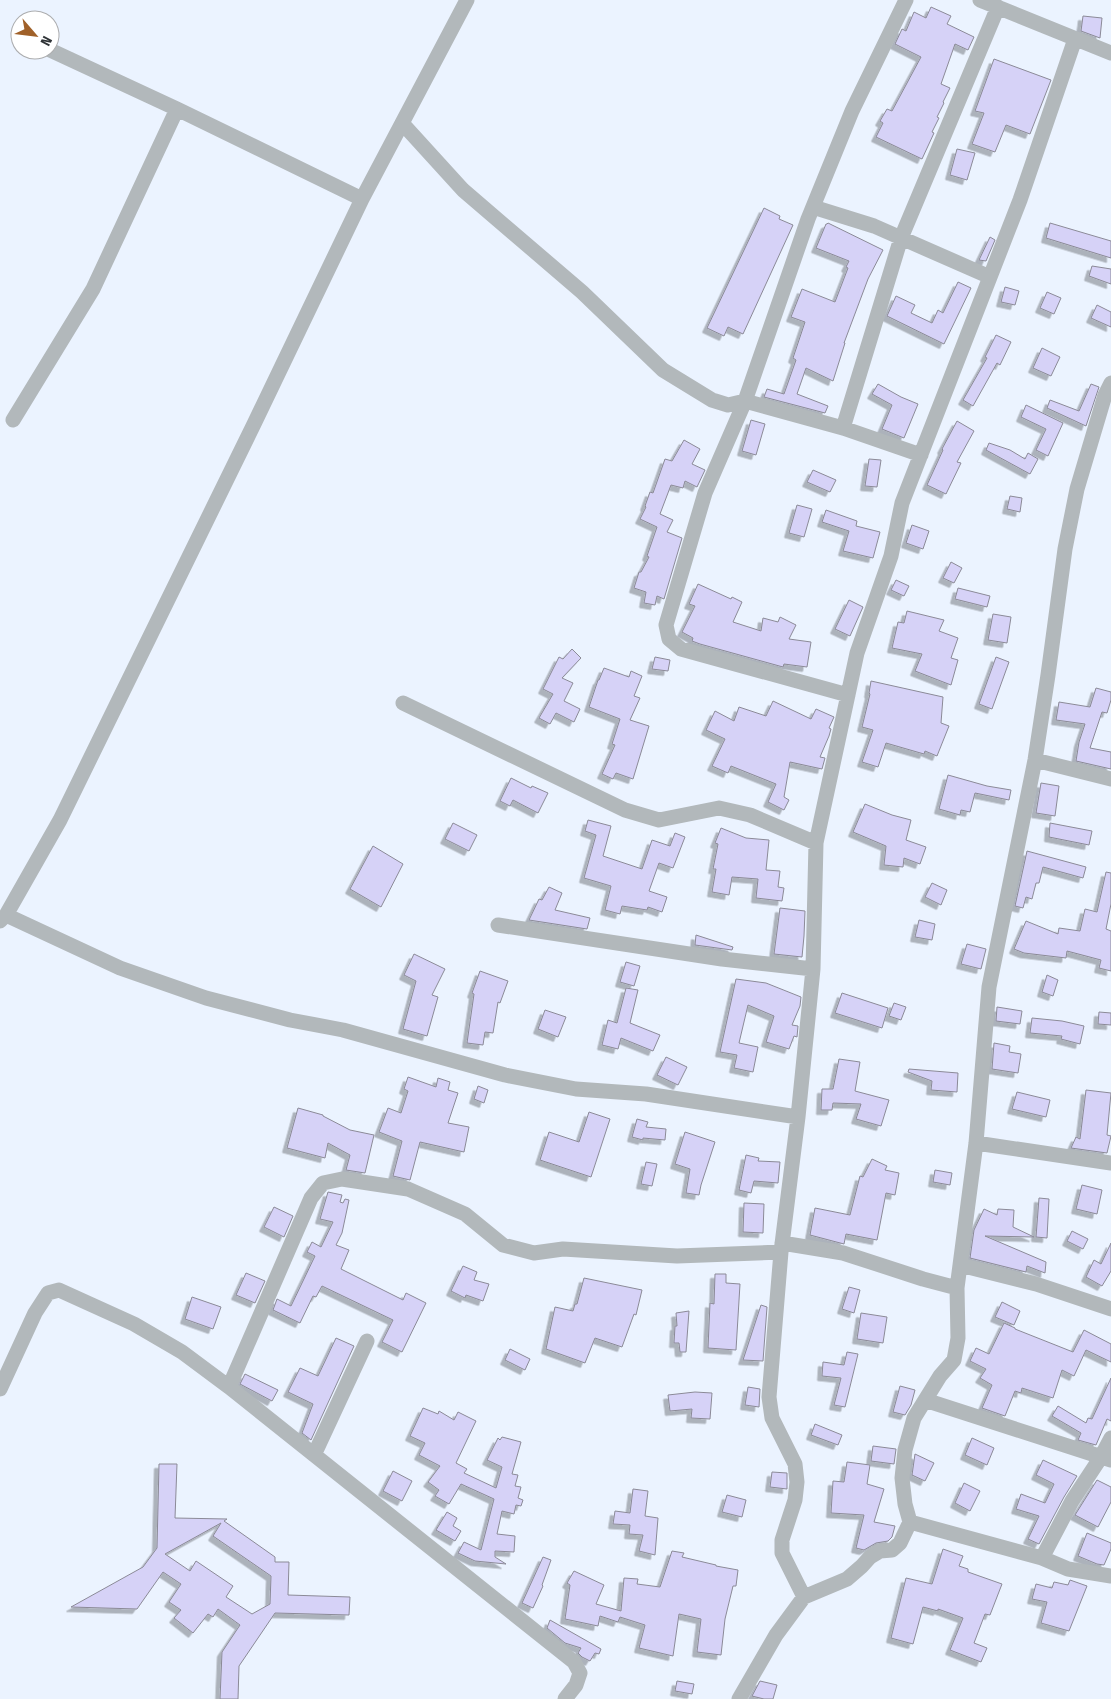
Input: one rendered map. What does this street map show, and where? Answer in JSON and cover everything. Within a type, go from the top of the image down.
[{"type":"street","points":[[467,0],[362,199],[60,820],[3,918],[120,968],[206,998],[290,1020],[343,1030],[505,1075],[576,1089],[646,1094],[798,1117]]},
{"type":"street","points":[[848,695],[681,649],[669,639],[666,625],[705,493],[745,401],[813,207],[852,111],[906,0]]},
{"type":"street","points":[[980,0],[1111,53]]},
{"type":"street","points":[[843,428],[901,238],[998,8]]},
{"type":"street","points":[[804,1597],[782,1553],[782,1540],[795,1500],[797,1482],[795,1464],[772,1418],[768,1397],[781,1247],[798,1117],[813,968],[816,843],[857,653],[891,556],[902,503],[1020,200],[1075,39]]},
{"type":"street","points":[[60,55],[362,199]]},
{"type":"street","points":[[13,420],[93,289],[177,109]]},
{"type":"street","points":[[402,123],[463,190],[582,292],[663,370],[712,400],[728,405],[745,401],[843,428],[921,455]]},
{"type":"street","points":[[813,207],[874,226],[990,277]]},
{"type":"street","points":[[739,1699],[776,1635],[804,1597],[847,1579],[870,1557],[880,1552],[892,1550],[900,1543],[910,1522],[905,1504],[902,1478],[905,1450],[914,1418],[940,1376],[954,1360],[958,1338],[957,1288],[976,1143],[989,986],[1034,760],[1048,675],[1065,548],[1076,488],[1105,395],[1111,383]]},
{"type":"street","points":[[403,703],[625,810],[659,820],[719,808],[750,815],[816,843]]},
{"type":"street","points":[[1034,760],[1111,779]]},
{"type":"street","points":[[498,925],[722,959],[813,968]]},
{"type":"street","points":[[976,1143],[1111,1163]]},
{"type":"street","points":[[229,1387],[311,1198],[323,1183],[342,1179],[408,1189],[465,1214],[503,1245],[534,1253],[563,1249],[677,1256],[781,1247],[843,1253],[957,1288]]},
{"type":"street","points":[[960,1265],[1036,1284],[1111,1309]]},
{"type":"street","points":[[0,1389],[35,1313],[48,1293],[59,1290],[134,1324],[182,1352],[229,1387],[574,1662],[580,1673],[576,1685],[565,1699]]},
{"type":"street","points":[[314,1455],[367,1341]]},
{"type":"street","points":[[925,1400],[1106,1458]]},
{"type":"street","points":[[1042,1558],[1072,1501],[1106,1458],[1111,1438]]},
{"type":"street","points":[[910,1522],[1042,1558],[1068,1569],[1111,1576]]},
{"type":"building","points":[[931,7],[951,16],[947,24],[974,37],[968,50],[955,44],[941,84],[950,88],[937,117],[939,118],[932,132],[934,133],[922,159],[876,137],[883,123],[880,121],[887,109],[892,111],[921,57],[895,44],[902,29],[906,31],[914,12],[926,18]]},
{"type":"building","points":[[1083,16],[1102,18],[1100,38],[1081,31]]},
{"type":"building","points":[[994,59],[1051,80],[1030,134],[1006,125],[995,152],[972,144],[984,113],[975,111]]},
{"type":"building","points":[[957,149],[975,153],[967,180],[950,175]]},
{"type":"building","points":[[764,208],[780,216],[779,219],[793,225],[743,334],[728,327],[724,336],[707,328]]},
{"type":"building","points":[[828,223],[883,250],[868,279],[844,343],[833,381],[806,368],[797,394],[828,406],[825,413],[764,397],[767,389],[784,394],[796,360],[793,358],[805,322],[791,317],[802,289],[835,302],[848,268],[846,267],[849,261],[816,248]]},
{"type":"building","points":[[1050,223],[1111,241],[1111,258],[1046,238]]},
{"type":"building","points":[[990,237],[995,240],[986,261],[979,260]]},
{"type":"building","points":[[1092,266],[1111,269],[1111,284],[1089,276]]},
{"type":"building","points":[[958,282],[971,288],[944,344],[887,316],[896,296],[915,305],[911,313],[932,323],[938,310],[943,313]]},
{"type":"building","points":[[1005,287],[1019,291],[1015,305],[1001,302]]},
{"type":"building","points":[[1047,292],[1061,298],[1054,314],[1040,308]]},
{"type":"building","points":[[1097,305],[1111,312],[1111,327],[1091,318]]},
{"type":"building","points":[[996,335],[1011,342],[1000,365],[997,363],[973,406],[963,400],[987,358],[985,357]]},
{"type":"building","points":[[1042,348],[1060,357],[1051,376],[1033,368]]},
{"type":"building","points":[[878,384],[918,404],[904,438],[882,429],[892,405],[872,394]]},
{"type":"building","points":[[1091,384],[1099,387],[1086,426],[1047,408],[1050,400],[1079,411]]},
{"type":"building","points":[[1026,405],[1063,423],[1048,456],[1036,450],[1046,429],[1021,417]]},
{"type":"building","points":[[751,420],[765,424],[756,455],[742,451]]},
{"type":"building","points":[[957,421],[974,431],[957,462],[961,463],[946,494],[927,485],[942,449]]},
{"type":"building","points":[[684,440],[700,449],[692,464],[705,470],[697,487],[685,481],[683,488],[671,485],[660,514],[673,520],[667,532],[682,538],[664,599],[657,596],[655,605],[644,603],[646,592],[634,588],[639,572],[641,572],[649,557],[647,556],[657,527],[640,519],[650,492],[653,493],[665,459],[672,461]]},
{"type":"building","points":[[989,443],[1010,450],[1025,459],[1028,453],[1038,459],[1030,474],[986,450]]},
{"type":"building","points":[[869,459],[881,460],[877,487],[865,486]]},
{"type":"building","points":[[813,470],[836,480],[830,492],[807,482]]},
{"type":"building","points":[[1010,496],[1022,498],[1020,512],[1007,509]]},
{"type":"building","points":[[797,505],[812,509],[804,537],[789,533]]},
{"type":"building","points":[[826,510],[857,521],[856,526],[880,532],[873,558],[843,551],[849,531],[822,522]]},
{"type":"building","points":[[912,525],[929,531],[923,549],[906,543]]},
{"type":"building","points":[[951,562],[962,568],[954,583],[943,578]]},
{"type":"building","points":[[896,580],[909,586],[904,596],[891,590]]},
{"type":"building","points":[[698,584],[742,602],[733,622],[761,631],[763,618],[778,622],[780,617],[796,625],[789,639],[811,642],[807,667],[784,664],[783,667],[692,641],[693,638],[682,632],[695,606],[689,604]]},
{"type":"building","points":[[958,588],[990,596],[987,607],[955,599]]},
{"type":"building","points":[[849,600],[863,607],[850,636],[835,629]]},
{"type":"building","points":[[907,611],[944,620],[939,631],[958,638],[951,658],[958,660],[951,685],[915,671],[922,654],[892,648],[898,622],[904,623]]},
{"type":"building","points":[[993,614],[1011,617],[1007,643],[988,640]]},
{"type":"building","points":[[572,649],[581,658],[562,678],[573,683],[564,701],[580,709],[574,722],[556,713],[550,724],[539,718],[553,694],[543,689],[559,657],[563,659]]},
{"type":"building","points":[[655,657],[670,660],[668,671],[652,669]]},
{"type":"building","points":[[996,657],[1009,662],[992,709],[979,704]]},
{"type":"building","points":[[604,668],[629,677],[631,671],[642,676],[634,696],[640,698],[630,720],[649,726],[633,779],[616,773],[613,779],[602,774],[615,745],[612,744],[620,719],[589,707]]},
{"type":"building","points":[[871,681],[943,697],[941,723],[949,726],[937,756],[925,751],[924,754],[886,743],[878,767],[862,762],[873,730],[862,727],[870,694]]},
{"type":"building","points":[[1096,688],[1111,692],[1111,700],[1107,713],[1102,712],[1090,748],[1111,752],[1111,769],[1076,761],[1079,742],[1085,724],[1056,720],[1059,702],[1090,707]]},
{"type":"building","points":[[773,701],[811,719],[816,709],[834,717],[829,728],[831,729],[829,736],[820,757],[825,758],[822,769],[790,762],[784,797],[789,800],[784,810],[768,802],[776,784],[731,766],[728,773],[712,766],[725,739],[706,730],[715,711],[734,721],[739,707],[766,716]]},
{"type":"building","points":[[948,775],[987,786],[1011,790],[1009,800],[975,793],[970,812],[961,810],[960,815],[939,809]]},
{"type":"building","points":[[511,778],[531,788],[532,786],[548,793],[538,813],[513,800],[510,806],[500,801]]},
{"type":"building","points":[[1041,783],[1059,786],[1055,816],[1036,813]]},
{"type":"building","points":[[865,804],[892,815],[911,820],[906,840],[926,847],[920,864],[904,858],[903,867],[884,865],[886,846],[853,832]]},
{"type":"building","points":[[588,820],[611,826],[603,856],[642,869],[652,840],[670,846],[675,833],[685,837],[673,868],[659,863],[649,891],[667,897],[662,912],[648,907],[647,910],[622,906],[620,914],[605,910],[611,886],[584,878],[596,835],[585,831]]},
{"type":"building","points":[[453,823],[477,835],[469,851],[445,839]]},
{"type":"building","points":[[1050,823],[1092,831],[1089,845],[1049,837]]},
{"type":"building","points":[[721,828],[746,838],[769,840],[766,870],[780,871],[778,887],[784,888],[782,901],[756,898],[758,879],[732,877],[729,895],[712,892],[716,869],[713,869],[718,844],[715,843]]},
{"type":"building","points":[[373,846],[403,864],[381,907],[350,889]]},
{"type":"building","points":[[1027,851],[1086,867],[1083,878],[1043,867],[1032,899],[1026,897],[1023,908],[1015,906]]},
{"type":"building","points":[[1106,872],[1111,873],[1111,904],[1106,929],[1111,931],[1111,971],[1099,968],[1101,960],[1067,951],[1066,958],[1024,953],[1014,949],[1026,921],[1058,934],[1059,928],[1080,931],[1085,909],[1097,912]]},
{"type":"building","points":[[932,883],[947,890],[941,905],[925,897]]},
{"type":"building","points":[[549,887],[562,893],[555,910],[590,918],[587,929],[529,920],[539,899],[542,900]]},
{"type":"building","points":[[780,908],[805,911],[802,957],[774,954]]},
{"type":"building","points":[[919,920],[935,924],[932,940],[915,937]]},
{"type":"building","points":[[696,935],[733,947],[732,950],[695,945]]},
{"type":"building","points":[[967,944],[986,949],[981,969],[961,964]]},
{"type":"building","points":[[414,954],[445,969],[432,995],[438,997],[427,1036],[403,1029],[416,981],[404,975]]},
{"type":"building","points":[[626,962],[640,966],[634,986],[620,982]]},
{"type":"building","points":[[480,971],[508,981],[500,1003],[498,1002],[493,1033],[485,1032],[483,1045],[467,1043],[474,994],[472,993]]},
{"type":"building","points":[[1047,975],[1058,980],[1053,996],[1042,992]]},
{"type":"building","points":[[736,979],[766,983],[801,997],[800,1006],[792,1025],[798,1026],[797,1037],[794,1036],[789,1049],[766,1042],[774,1016],[748,1005],[739,1043],[758,1047],[753,1072],[734,1068],[737,1055],[720,1052]]},
{"type":"building","points":[[626,988],[638,990],[630,1023],[660,1035],[653,1051],[621,1038],[618,1049],[602,1045],[608,1020],[617,1023]]},
{"type":"building","points":[[842,993],[888,1008],[882,1028],[835,1013]]},
{"type":"building","points":[[894,1003],[906,1007],[901,1020],[889,1016]]},
{"type":"building","points":[[997,1007],[1022,1011],[1020,1024],[996,1021]]},
{"type":"building","points":[[545,1010],[566,1017],[558,1037],[538,1029]]},
{"type":"building","points":[[1099,1012],[1111,1013],[1111,1025],[1098,1024]]},
{"type":"building","points":[[1032,1018],[1062,1021],[1084,1026],[1080,1044],[1061,1039],[1062,1036],[1030,1033]]},
{"type":"building","points":[[994,1043],[1010,1046],[1009,1052],[1021,1054],[1018,1073],[992,1069]]},
{"type":"building","points":[[666,1057],[687,1067],[678,1085],[657,1075]]},
{"type":"building","points":[[839,1059],[860,1062],[855,1091],[889,1100],[881,1126],[856,1119],[861,1104],[833,1103],[832,1110],[821,1110],[822,1089],[833,1089]]},
{"type":"building","points":[[909,1069],[958,1073],[957,1092],[931,1090],[932,1081],[908,1072]]},
{"type":"building","points":[[408,1077],[436,1087],[438,1078],[450,1082],[448,1090],[458,1093],[448,1123],[469,1127],[464,1152],[420,1142],[410,1180],[393,1176],[402,1141],[379,1132],[388,1108],[401,1113],[408,1091],[404,1089]]},
{"type":"building","points":[[478,1086],[488,1090],[484,1103],[474,1099]]},
{"type":"building","points":[[1086,1090],[1111,1093],[1107,1135],[1111,1136],[1107,1153],[1071,1148],[1076,1137],[1080,1139]]},
{"type":"building","points":[[1017,1092],[1050,1100],[1046,1117],[1012,1109]]},
{"type":"building","points":[[298,1108],[323,1115],[350,1130],[374,1135],[365,1173],[346,1170],[350,1155],[328,1143],[325,1158],[287,1148]]},
{"type":"building","points":[[589,1112],[610,1119],[591,1177],[540,1160],[549,1132],[579,1142]]},
{"type":"building","points":[[637,1119],[648,1122],[646,1127],[666,1129],[665,1140],[643,1138],[643,1140],[632,1137]]},
{"type":"building","points":[[685,1132],[715,1142],[699,1195],[686,1193],[690,1169],[675,1164]]},
{"type":"building","points":[[746,1155],[759,1158],[758,1161],[780,1162],[778,1183],[754,1181],[751,1193],[739,1190]]},
{"type":"building","points":[[872,1159],[887,1166],[885,1170],[899,1173],[895,1195],[886,1193],[877,1240],[846,1234],[844,1244],[810,1235],[815,1208],[850,1215],[860,1176],[863,1177]]},
{"type":"building","points":[[646,1162],[657,1164],[652,1186],[641,1184]]},
{"type":"building","points":[[935,1170],[952,1173],[950,1185],[933,1182]]},
{"type":"building","points":[[1082,1185],[1102,1190],[1097,1214],[1076,1209]]},
{"type":"building","points":[[328,1192],[342,1195],[340,1202],[343,1203],[345,1199],[349,1200],[342,1233],[336,1245],[349,1250],[341,1269],[403,1300],[406,1293],[426,1303],[402,1352],[382,1342],[393,1320],[322,1286],[316,1297],[313,1296],[300,1323],[273,1310],[277,1299],[291,1306],[315,1256],[307,1252],[312,1242],[321,1247],[333,1222],[320,1219]]},
{"type":"building","points":[[1039,1198],[1049,1199],[1047,1238],[1036,1237]]},
{"type":"building","points":[[744,1203],[764,1204],[763,1233],[743,1232]]},
{"type":"building","points":[[274,1207],[293,1216],[284,1237],[264,1227]]},
{"type":"building","points":[[984,1209],[997,1215],[998,1209],[1014,1210],[1013,1227],[1034,1237],[985,1236],[1046,1262],[1045,1273],[1027,1266],[1026,1272],[970,1258],[974,1230]]},
{"type":"building","points":[[1072,1231],[1088,1239],[1083,1249],[1067,1241]]},
{"type":"building","points":[[1111,1243],[1111,1271],[1102,1286],[1086,1277],[1094,1260],[1101,1264]]},
{"type":"building","points":[[463,1266],[477,1272],[474,1280],[489,1284],[483,1301],[466,1295],[465,1298],[451,1291]]},
{"type":"building","points":[[246,1273],[265,1281],[255,1303],[236,1295]]},
{"type":"building","points":[[715,1274],[726,1274],[726,1283],[740,1284],[736,1350],[708,1348],[710,1303],[714,1304]]},
{"type":"building","points":[[584,1278],[642,1290],[636,1315],[634,1314],[622,1347],[595,1338],[585,1363],[546,1349],[555,1307],[573,1311],[575,1304],[577,1304]]},
{"type":"building","points":[[849,1287],[860,1290],[854,1313],[842,1309]]},
{"type":"building","points":[[192,1297],[221,1307],[213,1329],[185,1319]]},
{"type":"building","points":[[1002,1302],[1020,1311],[1014,1325],[995,1317]]},
{"type":"building","points":[[761,1305],[767,1307],[763,1361],[743,1360]]},
{"type":"building","points":[[689,1311],[686,1352],[680,1352],[679,1343],[674,1343],[675,1326],[677,1326],[676,1313]]},
{"type":"building","points":[[861,1313],[887,1317],[883,1343],[857,1339]]},
{"type":"building","points":[[1004,1323],[1073,1352],[1084,1330],[1111,1344],[1111,1362],[1086,1350],[1074,1376],[1062,1370],[1053,1398],[1022,1388],[1021,1393],[1015,1391],[1005,1416],[982,1408],[992,1385],[980,1378],[986,1369],[970,1361],[976,1348],[989,1354]]},
{"type":"building","points":[[336,1338],[354,1346],[311,1440],[302,1433],[313,1404],[288,1392],[300,1368],[318,1376]]},
{"type":"building","points":[[510,1349],[530,1359],[525,1370],[505,1360]]},
{"type":"building","points":[[847,1352],[858,1354],[845,1407],[834,1405],[841,1378],[822,1376],[823,1362],[844,1365]]},
{"type":"building","points":[[245,1374],[278,1390],[272,1401],[240,1384]]},
{"type":"building","points":[[1111,1378],[1111,1421],[1107,1419],[1096,1445],[1078,1440],[1081,1433],[1052,1416],[1058,1406],[1086,1423],[1088,1418],[1092,1419]]},
{"type":"building","points":[[900,1386],[915,1390],[911,1405],[905,1415],[893,1412]]},
{"type":"building","points":[[748,1387],[760,1389],[759,1407],[745,1405]]},
{"type":"building","points":[[695,1392],[712,1393],[710,1419],[691,1418],[692,1409],[670,1411],[668,1395]]},
{"type":"building","points":[[423,1408],[438,1414],[439,1411],[454,1420],[458,1412],[476,1421],[456,1463],[467,1469],[464,1473],[496,1488],[502,1467],[487,1460],[498,1438],[500,1440],[502,1437],[521,1442],[512,1474],[518,1475],[515,1486],[521,1487],[518,1498],[523,1500],[521,1506],[516,1505],[514,1514],[502,1511],[497,1534],[515,1536],[514,1552],[495,1551],[495,1557],[506,1564],[475,1561],[458,1553],[464,1542],[481,1550],[494,1499],[461,1484],[449,1504],[435,1496],[439,1490],[428,1482],[440,1466],[419,1455],[425,1443],[410,1436]]},
{"type":"building","points":[[815,1424],[842,1435],[838,1445],[811,1435]]},
{"type":"building","points":[[972,1438],[994,1448],[987,1465],[965,1455]]},
{"type":"building","points":[[873,1446],[896,1449],[894,1464],[871,1461]]},
{"type":"building","points":[[915,1454],[934,1463],[925,1481],[912,1475]]},
{"type":"building","points":[[1043,1460],[1077,1476],[1039,1544],[1028,1539],[1039,1516],[1016,1509],[1021,1494],[1045,1503],[1054,1484],[1036,1475]]},
{"type":"building","points":[[847,1462],[870,1465],[867,1484],[884,1489],[874,1522],[895,1526],[892,1537],[888,1541],[876,1543],[864,1550],[856,1548],[864,1515],[831,1513],[833,1481],[844,1482]]},
{"type":"building","points":[[159,1464],[177,1464],[175,1518],[227,1519],[224,1521],[275,1557],[275,1562],[289,1562],[288,1595],[350,1597],[349,1615],[275,1613],[239,1666],[238,1699],[220,1699],[222,1652],[240,1625],[218,1609],[213,1617],[208,1614],[193,1633],[174,1618],[181,1610],[169,1602],[181,1584],[163,1572],[137,1609],[71,1607],[143,1567],[157,1548]],"holes":[[[221,1523],[213,1536],[271,1576],[270,1604],[252,1614],[226,1597],[233,1586],[196,1561],[190,1571],[165,1554]]]},
{"type":"building","points":[[393,1471],[412,1481],[402,1501],[383,1491]]},
{"type":"building","points":[[772,1472],[787,1473],[787,1489],[770,1487]]},
{"type":"building","points":[[1097,1480],[1111,1487],[1111,1502],[1098,1527],[1075,1515]]},
{"type":"building","points":[[964,1483],[980,1491],[970,1511],[955,1503]]},
{"type":"building","points":[[633,1489],[648,1491],[645,1516],[658,1518],[655,1555],[639,1551],[643,1535],[629,1534],[630,1525],[613,1524],[615,1511],[630,1513]]},
{"type":"building","points":[[727,1495],[746,1500],[742,1517],[722,1512]]},
{"type":"building","points":[[447,1512],[457,1518],[453,1526],[461,1531],[455,1541],[436,1530]]},
{"type":"building","points":[[1087,1533],[1111,1543],[1111,1549],[1104,1565],[1078,1556]]},
{"type":"building","points":[[943,1549],[963,1556],[959,1566],[968,1569],[968,1572],[1002,1584],[990,1615],[985,1614],[974,1643],[987,1648],[981,1662],[950,1650],[963,1618],[938,1609],[938,1611],[923,1607],[913,1644],[891,1638],[906,1578],[932,1584]]},
{"type":"building","points":[[672,1551],[684,1553],[682,1557],[738,1570],[736,1586],[733,1586],[725,1619],[721,1655],[697,1652],[701,1619],[679,1614],[673,1656],[639,1648],[645,1625],[620,1617],[618,1622],[600,1616],[598,1626],[565,1619],[570,1585],[567,1583],[574,1571],[604,1585],[596,1604],[621,1611],[624,1578],[638,1579],[637,1584],[660,1587]]},
{"type":"building","points":[[543,1557],[551,1560],[543,1586],[533,1608],[522,1603]]},
{"type":"building","points":[[1070,1580],[1087,1586],[1069,1631],[1041,1623],[1047,1602],[1032,1599],[1036,1584],[1052,1588],[1054,1582],[1068,1585]]},
{"type":"building","points":[[550,1620],[601,1649],[599,1654],[595,1653],[590,1661],[582,1657],[578,1653],[581,1648],[565,1643],[547,1628]]},
{"type":"building","points":[[677,1681],[694,1684],[692,1694],[675,1691]]},
{"type":"building","points":[[760,1681],[777,1685],[773,1699],[752,1696]]}]
